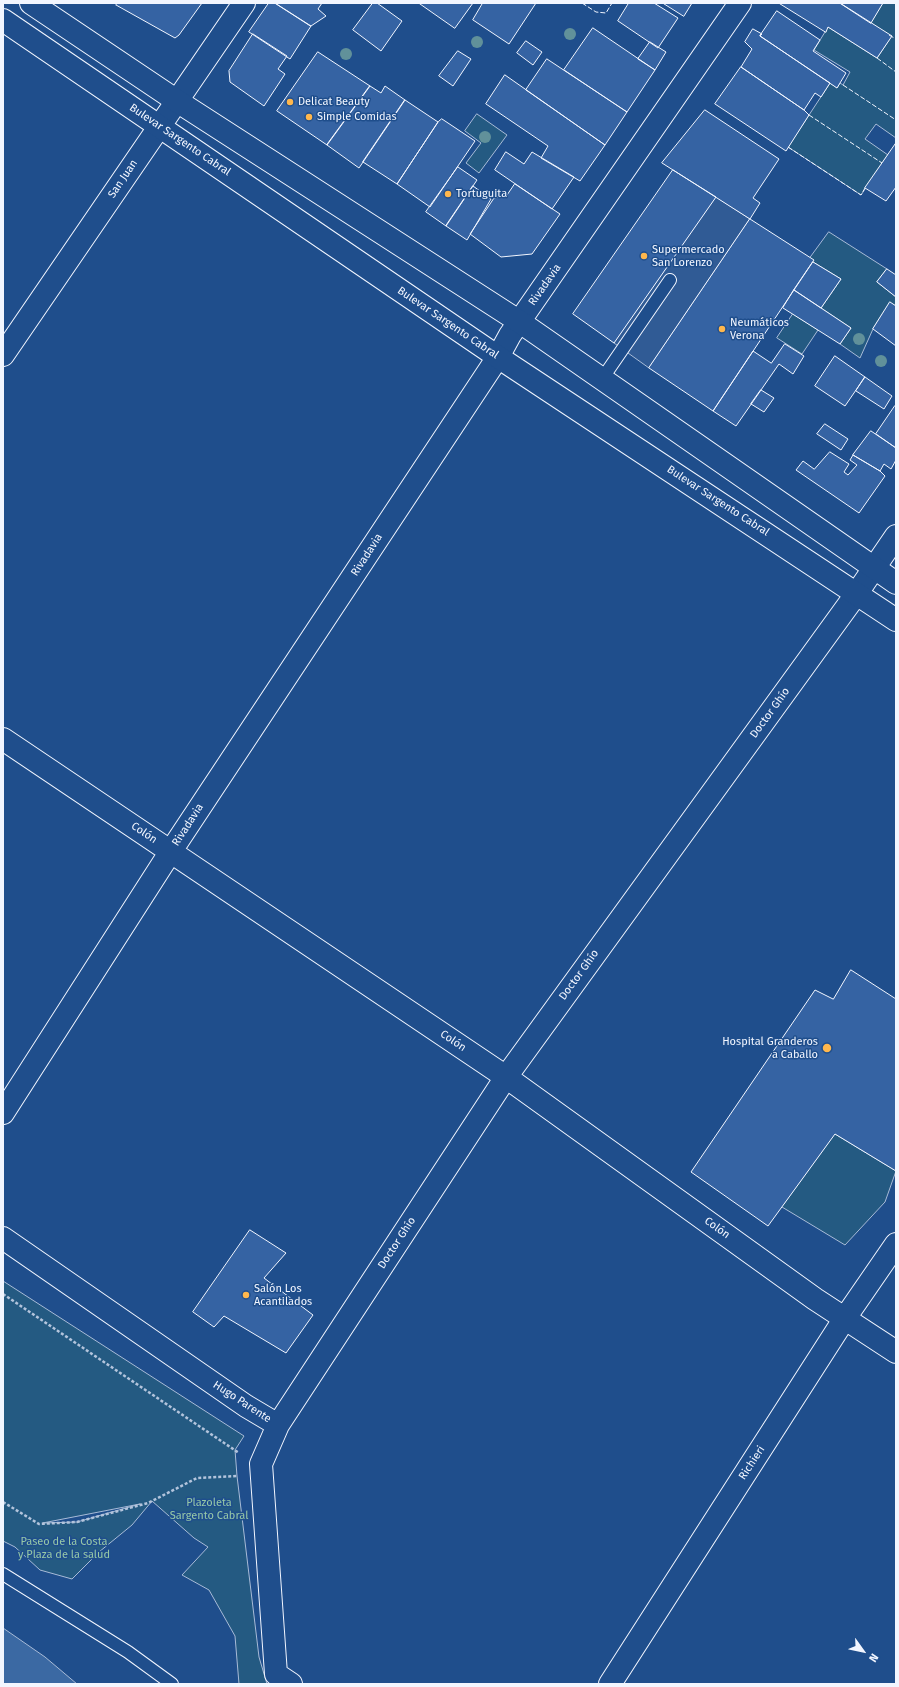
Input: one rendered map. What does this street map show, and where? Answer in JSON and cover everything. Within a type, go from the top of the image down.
[{"type":"street","points":[[31,3],[177,101],[520,322],[896,583]]},
{"type":"street","name":"San Juan","points":[[3,355],[244,3]]},
{"type":"street","name":"Rivadavia","points":[[3,1113],[171,852],[498,357],[510,335],[740,3]]},
{"type":"street","name":"Bulevar Sargento Cabral","points":[[3,20],[498,357],[896,620]]},
{"type":"street","name":"Doctor Ghío","points":[[278,1425],[506,1077],[857,593],[896,536]]},
{"type":"street","name":"Colón","points":[[3,738],[506,1077],[815,1299],[896,1352]]},
{"type":"street","name":"Hugo Parente","points":[[3,1238],[246,1406],[278,1425],[261,1464],[276,1674],[291,1684]]},
{"type":"street","name":"Richieri","points":[[610,1684],[845,1318],[896,1244]]},
{"type":"lane","points":[[602,379],[670,280]]},
{"type":"lane","points":[[3,1574],[128,1652],[172,1684]]},
{"type":"path","points":[[3,1294],[241,1454]]},
{"type":"path","points":[[3,1502],[39,1524],[77,1522],[148,1502],[197,1478],[237,1476]]},
{"type":"green space","points":[[883,3],[896,3],[896,138],[876,124],[865,139],[888,155],[861,195],[788,147],[830,83],[837,88],[840,83],[843,85],[850,72],[814,50],[828,27],[877,58],[891,37],[871,23]]},
{"type":"green space","points":[[477,114],[507,135],[479,173],[466,163],[481,143],[465,131]]},
{"type":"green space","points":[[829,232],[887,269],[877,282],[896,297],[896,306],[890,303],[873,329],[860,358],[840,344],[851,328],[821,308],[841,279],[813,262],[810,258]]},
{"type":"green space","points":[[793,314],[818,330],[802,354],[777,338]]},
{"type":"green space","points":[[835,1134],[896,1171],[885,1202],[845,1245],[782,1207]]},
{"type":"green space","points":[[3,1281],[244,1436],[235,1450],[237,1476],[259,1657],[267,1684],[239,1684],[235,1636],[209,1590],[182,1575],[208,1547],[194,1538],[152,1501],[132,1525],[99,1552],[72,1579],[40,1570],[15,1547],[3,1541]],"holes":[[[140,1504],[77,1522],[43,1523]]]},
{"type":"shaded area","points":[[716,197],[750,219],[649,368],[614,343]]},
{"type":"shaded area","points":[[3,1628],[45,1657],[77,1684],[3,1684]]},
{"type":"building","points":[[118,3],[202,3],[179,35],[175,38],[116,5]]},
{"type":"building","points":[[269,3],[275,3],[311,26],[290,59],[249,32]]},
{"type":"building","points":[[275,3],[322,3],[318,9],[326,16],[311,26]]},
{"type":"building","points":[[373,3],[377,3],[402,21],[381,51],[353,30]]},
{"type":"building","points":[[419,3],[473,3],[455,28]]},
{"type":"building","points":[[483,3],[536,3],[509,44],[473,20]]},
{"type":"building","points":[[629,3],[654,3],[678,18],[658,48],[618,21]]},
{"type":"building","points":[[663,3],[692,3],[684,16]]},
{"type":"building","points":[[779,3],[840,3],[892,36],[877,58],[828,27],[826,32]]},
{"type":"building","points":[[840,3],[883,3],[871,23]]},
{"type":"building","points":[[777,11],[820,40],[813,51],[846,73],[837,88],[760,36]]},
{"type":"building","points":[[593,28],[655,70],[627,112],[564,70]]},
{"type":"building","points":[[753,29],[762,34],[760,36],[830,83],[821,97],[815,93],[804,110],[741,67],[752,49],[745,42]]},
{"type":"building","points":[[253,34],[287,56],[278,69],[285,74],[264,106],[230,82],[229,71]]},
{"type":"building","points":[[526,41],[542,52],[533,65],[517,53]]},
{"type":"building","points":[[650,42],[666,52],[655,70],[638,59]]},
{"type":"building","points":[[458,51],[471,59],[453,86],[439,76]]},
{"type":"building","points":[[318,52],[370,86],[327,145],[277,111]]},
{"type":"building","points":[[547,59],[627,112],[605,145],[526,90]]},
{"type":"building","points":[[741,67],[804,110],[809,115],[786,151],[715,104]]},
{"type":"building","points":[[505,75],[605,145],[580,181],[541,158],[548,146],[486,104]]},
{"type":"building","points":[[370,86],[381,93],[385,86],[405,100],[359,168],[327,145]]},
{"type":"building","points":[[405,100],[438,122],[397,184],[363,162]]},
{"type":"building","points":[[705,110],[779,159],[753,198],[760,203],[750,219],[662,163]]},
{"type":"building","points":[[442,119],[475,141],[430,207],[397,184],[438,122]]},
{"type":"building","points":[[896,143],[896,187],[886,201],[865,188]]},
{"type":"building","points":[[506,152],[524,164],[532,152],[574,177],[552,209],[495,170]]},
{"type":"building","points":[[458,167],[477,180],[446,226],[426,212]]},
{"type":"building","name":"Supermercado San Lorenzo","points":[[673,170],[716,197],[614,343],[573,314]]},
{"type":"building","points":[[515,184],[560,214],[532,254],[501,257],[470,234],[494,198],[506,196]]},
{"type":"building","points":[[473,186],[491,199],[467,240],[446,226]]},
{"type":"building","name":"Neumáticos Verona","points":[[750,219],[814,260],[713,411],[649,368]]},
{"type":"building","points":[[813,262],[841,279],[821,308],[794,290]]},
{"type":"building","points":[[887,269],[896,275],[896,297],[877,282]]},
{"type":"building","points":[[794,290],[851,328],[840,344],[783,308]]},
{"type":"building","points":[[890,302],[896,306],[896,346],[873,329]]},
{"type":"building","points":[[785,344],[804,356],[793,374],[779,364],[736,426],[713,411],[753,351],[771,363]]},
{"type":"building","points":[[835,356],[865,377],[845,406],[815,386]]},
{"type":"building","points":[[865,377],[892,396],[884,409],[856,391]]},
{"type":"building","points":[[761,390],[774,398],[764,412],[751,404]]},
{"type":"building","points":[[895,406],[896,407],[896,448],[876,434]]},
{"type":"building","points":[[825,424],[848,439],[841,450],[817,434]]},
{"type":"building","points":[[871,431],[896,448],[896,460],[891,469],[884,464],[880,471],[853,455]]},
{"type":"building","points":[[830,452],[849,464],[844,472],[848,475],[857,465],[850,460],[853,455],[880,471],[885,476],[859,513],[796,470],[803,461],[814,469]]},
{"type":"building","name":"Hospital Granderos a Caballo","points":[[851,970],[896,999],[896,1171],[835,1134],[768,1226],[691,1172],[815,990],[833,999]]},
{"type":"building","name":"Salón Los Acantilados","points":[[250,1230],[286,1253],[264,1278],[313,1315],[286,1353],[224,1316],[214,1327],[193,1312]]},
{"type":"fence","points":[[582,3],[596,12],[606,13],[612,3]]},
{"type":"fence","points":[[889,35],[896,39]]},
{"type":"fence","points":[[877,58],[896,72]]},
{"type":"fence","points":[[843,85],[896,120]]},
{"type":"fence","points":[[809,115],[882,163]]},
{"type":"fence","points":[[788,147],[861,195],[865,188]]},
{"type":"place","name":"Delicat Beauty","points":[[290,102]]},
{"type":"place","name":"Simple Comidas","points":[[309,117]]},
{"type":"place","name":"Tortuguita","points":[[448,194]]},
{"type":"place","name":"Supermercado San Lorenzo","points":[[644,256]]},
{"type":"place","name":"Neumáticos Verona","points":[[722,329]]},
{"type":"place","name":"Hospital Granderos a Caballo","points":[[827,1048]]},
{"type":"place","name":"Salón Los Acantilados","points":[[246,1295]]},
{"type":"park label","name":"Plazoleta Sargento Cabral","points":[[209,1509]]},
{"type":"park label","name":"Paseo de la Costa y Plaza de la salud","points":[[64,1548]]}]
